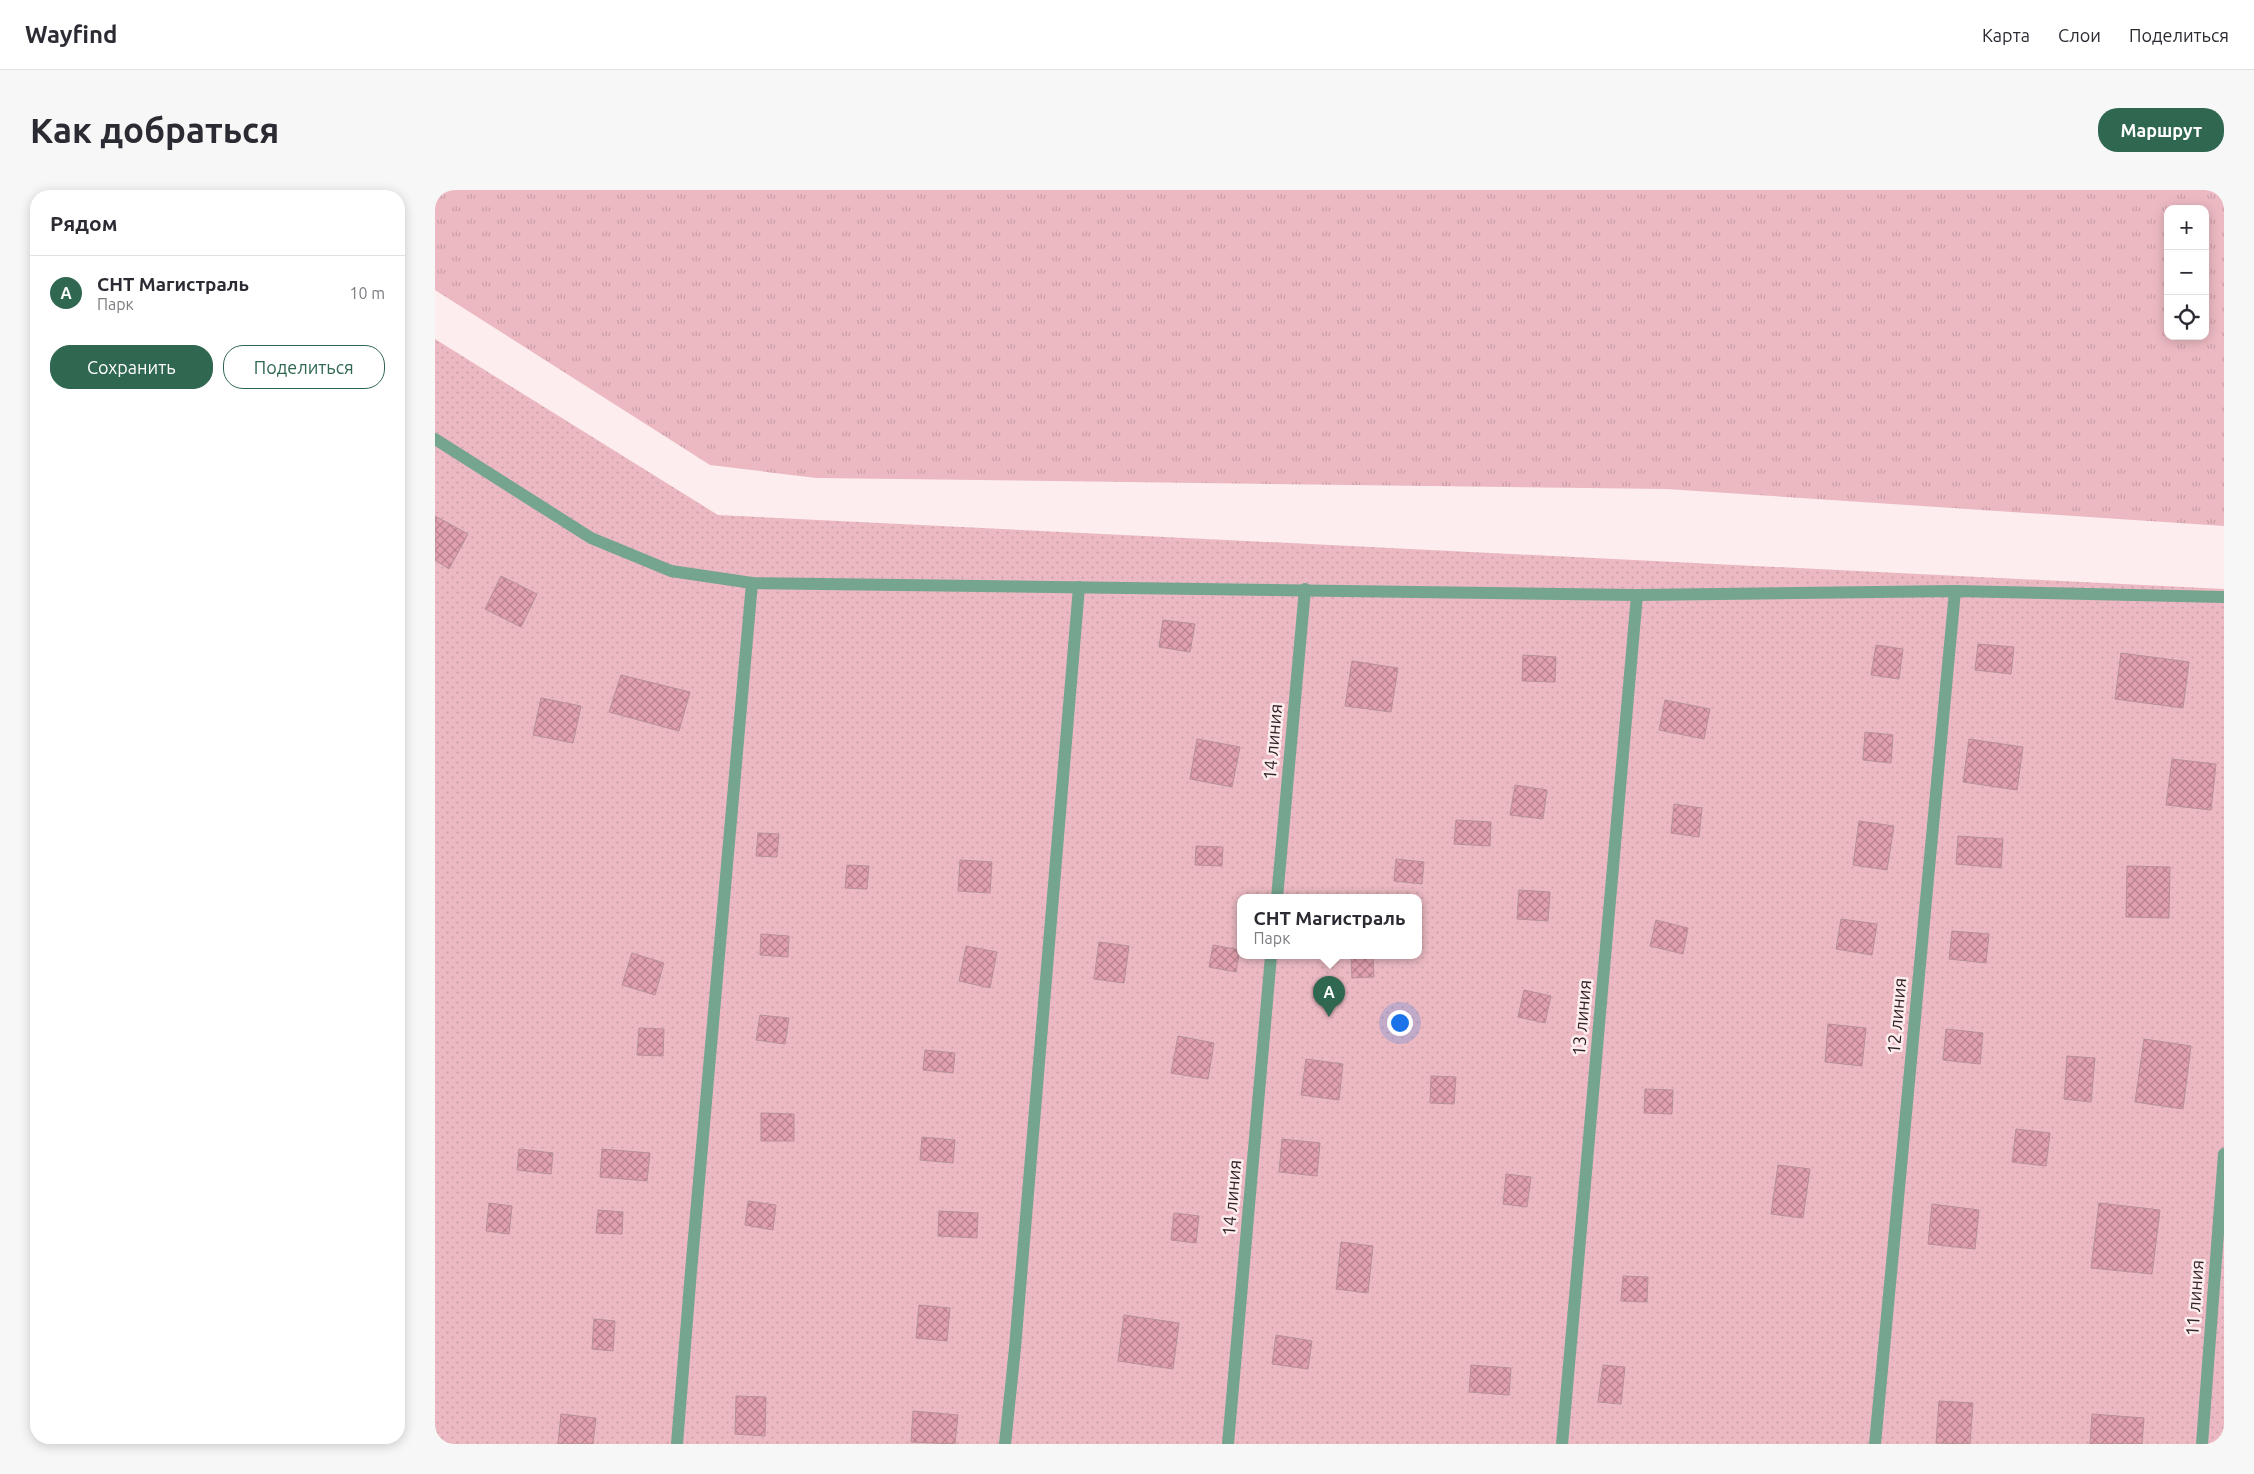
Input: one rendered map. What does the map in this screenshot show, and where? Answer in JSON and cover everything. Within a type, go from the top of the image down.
[{"type":"street","points":[[435,439],[591,538],[671,571],[752,583],[1637,595],[1955,591],[2224,597]]},
{"type":"street","points":[[677,1444],[752,583]]},
{"type":"street","points":[[1005,1444],[1015,1348],[1079,587]]},
{"type":"street","name":"14 линия","points":[[1277,894],[1305,589]]},
{"type":"street","name":"12 линия","points":[[1875,1444],[1955,591]]},
{"type":"street","name":"13 линия","points":[[1562,1444],[1637,595]]},
{"type":"street","name":"14 линия","points":[[1228,1444],[1271,959]]},
{"type":"street","name":"11 линия","points":[[2202,1444],[2224,1154]]},
{"type":"green space","points":[[435,190],[2224,190],[2224,526],[1666,489],[816,478],[710,465],[435,290]]},
{"type":"green space","points":[[435,339],[718,515],[2224,589],[2224,1444],[435,1444]]},
{"type":"building","points":[[435,516],[468,534],[449,569],[435,560]]},
{"type":"building","points":[[501,576],[537,594],[521,627],[485,609]]},
{"type":"building","points":[[1163,620],[1195,624],[1190,652],[1159,647]]},
{"type":"building","points":[[1978,644],[2014,647],[2011,674],[1975,670]]},
{"type":"building","points":[[1876,645],[1903,649],[1899,679],[1871,675]]},
{"type":"building","points":[[2121,653],[2189,662],[2183,708],[2115,699]]},
{"type":"building","points":[[1523,655],[1556,657],[1555,682],[1522,681]]},
{"type":"building","points":[[1352,661],[1398,668],[1391,712],[1345,706]]},
{"type":"building","points":[[621,675],[690,692],[679,731],[609,712]]},
{"type":"building","points":[[541,698],[581,706],[573,743],[533,735]]},
{"type":"building","points":[[1665,700],[1710,709],[1704,739],[1659,730]]},
{"type":"building","points":[[1865,732],[1893,735],[1891,763],[1863,760]]},
{"type":"building","points":[[1197,739],[1240,747],[1232,787],[1190,779]]},
{"type":"building","points":[[1969,739],[2023,747],[2017,790],[1963,782]]},
{"type":"building","points":[[2172,759],[2216,764],[2211,810],[2166,805]]},
{"type":"building","points":[[1515,785],[1547,790],[1543,819],[1510,815]]},
{"type":"building","points":[[1674,804],[1702,808],[1699,837],[1671,833]]},
{"type":"building","points":[[1456,820],[1491,822],[1490,846],[1454,844]]},
{"type":"building","points":[[1859,821],[1894,826],[1887,870],[1853,865]]},
{"type":"building","points":[[758,833],[779,834],[777,857],[756,856]]},
{"type":"building","points":[[1958,836],[2003,839],[2001,868],[1956,864]]},
{"type":"building","points":[[1196,846],[1223,847],[1222,866],[1195,865]]},
{"type":"building","points":[[1396,859],[1424,862],[1422,884],[1394,881]]},
{"type":"building","points":[[960,860],[992,862],[990,893],[958,891]]},
{"type":"building","points":[[847,865],[869,866],[867,889],[845,888]]},
{"type":"building","points":[[2127,866],[2170,867],[2169,918],[2126,917]]},
{"type":"building","points":[[1519,890],[1550,892],[1548,921],[1517,919]]},
{"type":"building","points":[[1841,919],[1877,924],[1872,955],[1836,949]]},
{"type":"building","points":[[1656,920],[1688,928],[1683,954],[1650,946]]},
{"type":"building","points":[[1952,931],[1989,934],[1986,963],[1949,959]]},
{"type":"building","points":[[761,934],[789,936],[788,957],[760,955]]},
{"type":"building","points":[[1099,942],[1129,946],[1124,983],[1094,979]]},
{"type":"building","points":[[1213,945],[1237,949],[1238,959],[1236,972],[1209,967]]},
{"type":"building","points":[[966,946],[997,952],[990,988],[959,981]]},
{"type":"building","points":[[632,953],[664,963],[655,995],[622,985]]},
{"type":"building","points":[[1351,959],[1373,959],[1374,977],[1352,978]]},
{"type":"building","points":[[1524,990],[1551,996],[1545,1023],[1518,1017]]},
{"type":"building","points":[[760,1015],[789,1018],[785,1044],[756,1040]]},
{"type":"building","points":[[1828,1024],[1866,1028],[1862,1066],[1825,1062]]},
{"type":"building","points":[[639,1028],[664,1029],[663,1056],[637,1055]]},
{"type":"building","points":[[1946,1029],[1983,1033],[1980,1064],[1943,1060]]},
{"type":"building","points":[[1178,1036],[1214,1043],[1208,1079],[1171,1073]]},
{"type":"building","points":[[2144,1039],[2191,1046],[2183,1109],[2135,1102]]},
{"type":"building","points":[[925,1050],[955,1053],[953,1073],[923,1070]]},
{"type":"building","points":[[2067,1056],[2095,1058],[2091,1102],[2064,1099]]},
{"type":"building","points":[[1306,1059],[1343,1064],[1339,1100],[1301,1095]]},
{"type":"building","points":[[1431,1076],[1456,1077],[1454,1104],[1430,1103]]},
{"type":"building","points":[[1645,1089],[1673,1090],[1672,1114],[1644,1113]]},
{"type":"building","points":[[761,1113],[794,1114],[794,1141],[761,1141]]},
{"type":"building","points":[[2016,1129],[2050,1133],[2046,1166],[2012,1162]]},
{"type":"building","points":[[922,1137],[955,1140],[953,1163],[920,1160]]},
{"type":"building","points":[[1282,1139],[1320,1143],[1317,1176],[1279,1172]]},
{"type":"building","points":[[519,1149],[553,1153],[551,1174],[517,1170]]},
{"type":"building","points":[[602,1149],[650,1153],[647,1181],[600,1177]]},
{"type":"building","points":[[1778,1165],[1810,1169],[1803,1218],[1771,1214]]},
{"type":"building","points":[[1506,1174],[1531,1177],[1527,1207],[1503,1204]]},
{"type":"building","points":[[748,1201],[776,1205],[773,1230],[745,1225]]},
{"type":"building","points":[[489,1203],[512,1206],[509,1234],[486,1231]]},
{"type":"building","points":[[2099,1203],[2160,1210],[2152,1274],[2091,1268]]},
{"type":"building","points":[[1932,1204],[1979,1210],[1975,1249],[1928,1244]]},
{"type":"building","points":[[598,1210],[623,1212],[622,1234],[596,1233]]},
{"type":"building","points":[[939,1211],[978,1213],[977,1238],[938,1236]]},
{"type":"building","points":[[1174,1213],[1199,1216],[1196,1243],[1171,1240]]},
{"type":"building","points":[[1341,1242],[1373,1246],[1368,1293],[1336,1289]]},
{"type":"building","points":[[1623,1276],[1648,1277],[1647,1302],[1621,1301]]},
{"type":"building","points":[[919,1305],[950,1308],[947,1341],[916,1338]]},
{"type":"building","points":[[1124,1315],[1179,1323],[1173,1369],[1118,1361]]},
{"type":"building","points":[[594,1319],[615,1321],[613,1351],[592,1349]]},
{"type":"building","points":[[1276,1335],[1312,1341],[1308,1369],[1272,1364]]},
{"type":"building","points":[[1471,1365],[1511,1368],[1509,1395],[1469,1392]]},
{"type":"building","points":[[1603,1365],[1625,1367],[1621,1404],[1598,1402]]},
{"type":"building","points":[[736,1396],[766,1397],[765,1436],[735,1434]]},
{"type":"building","points":[[1939,1401],[1973,1403],[1970,1444],[1936,1443]]},
{"type":"building","points":[[913,1411],[958,1415],[955,1444],[911,1442]]},
{"type":"building","points":[[561,1414],[596,1418],[593,1444],[558,1444]]},
{"type":"building","points":[[2092,1414],[2144,1418],[2142,1444],[2090,1444]]},
{"type":"place","name":"СНТ Магистраль","points":[[1329,1017]]}]
